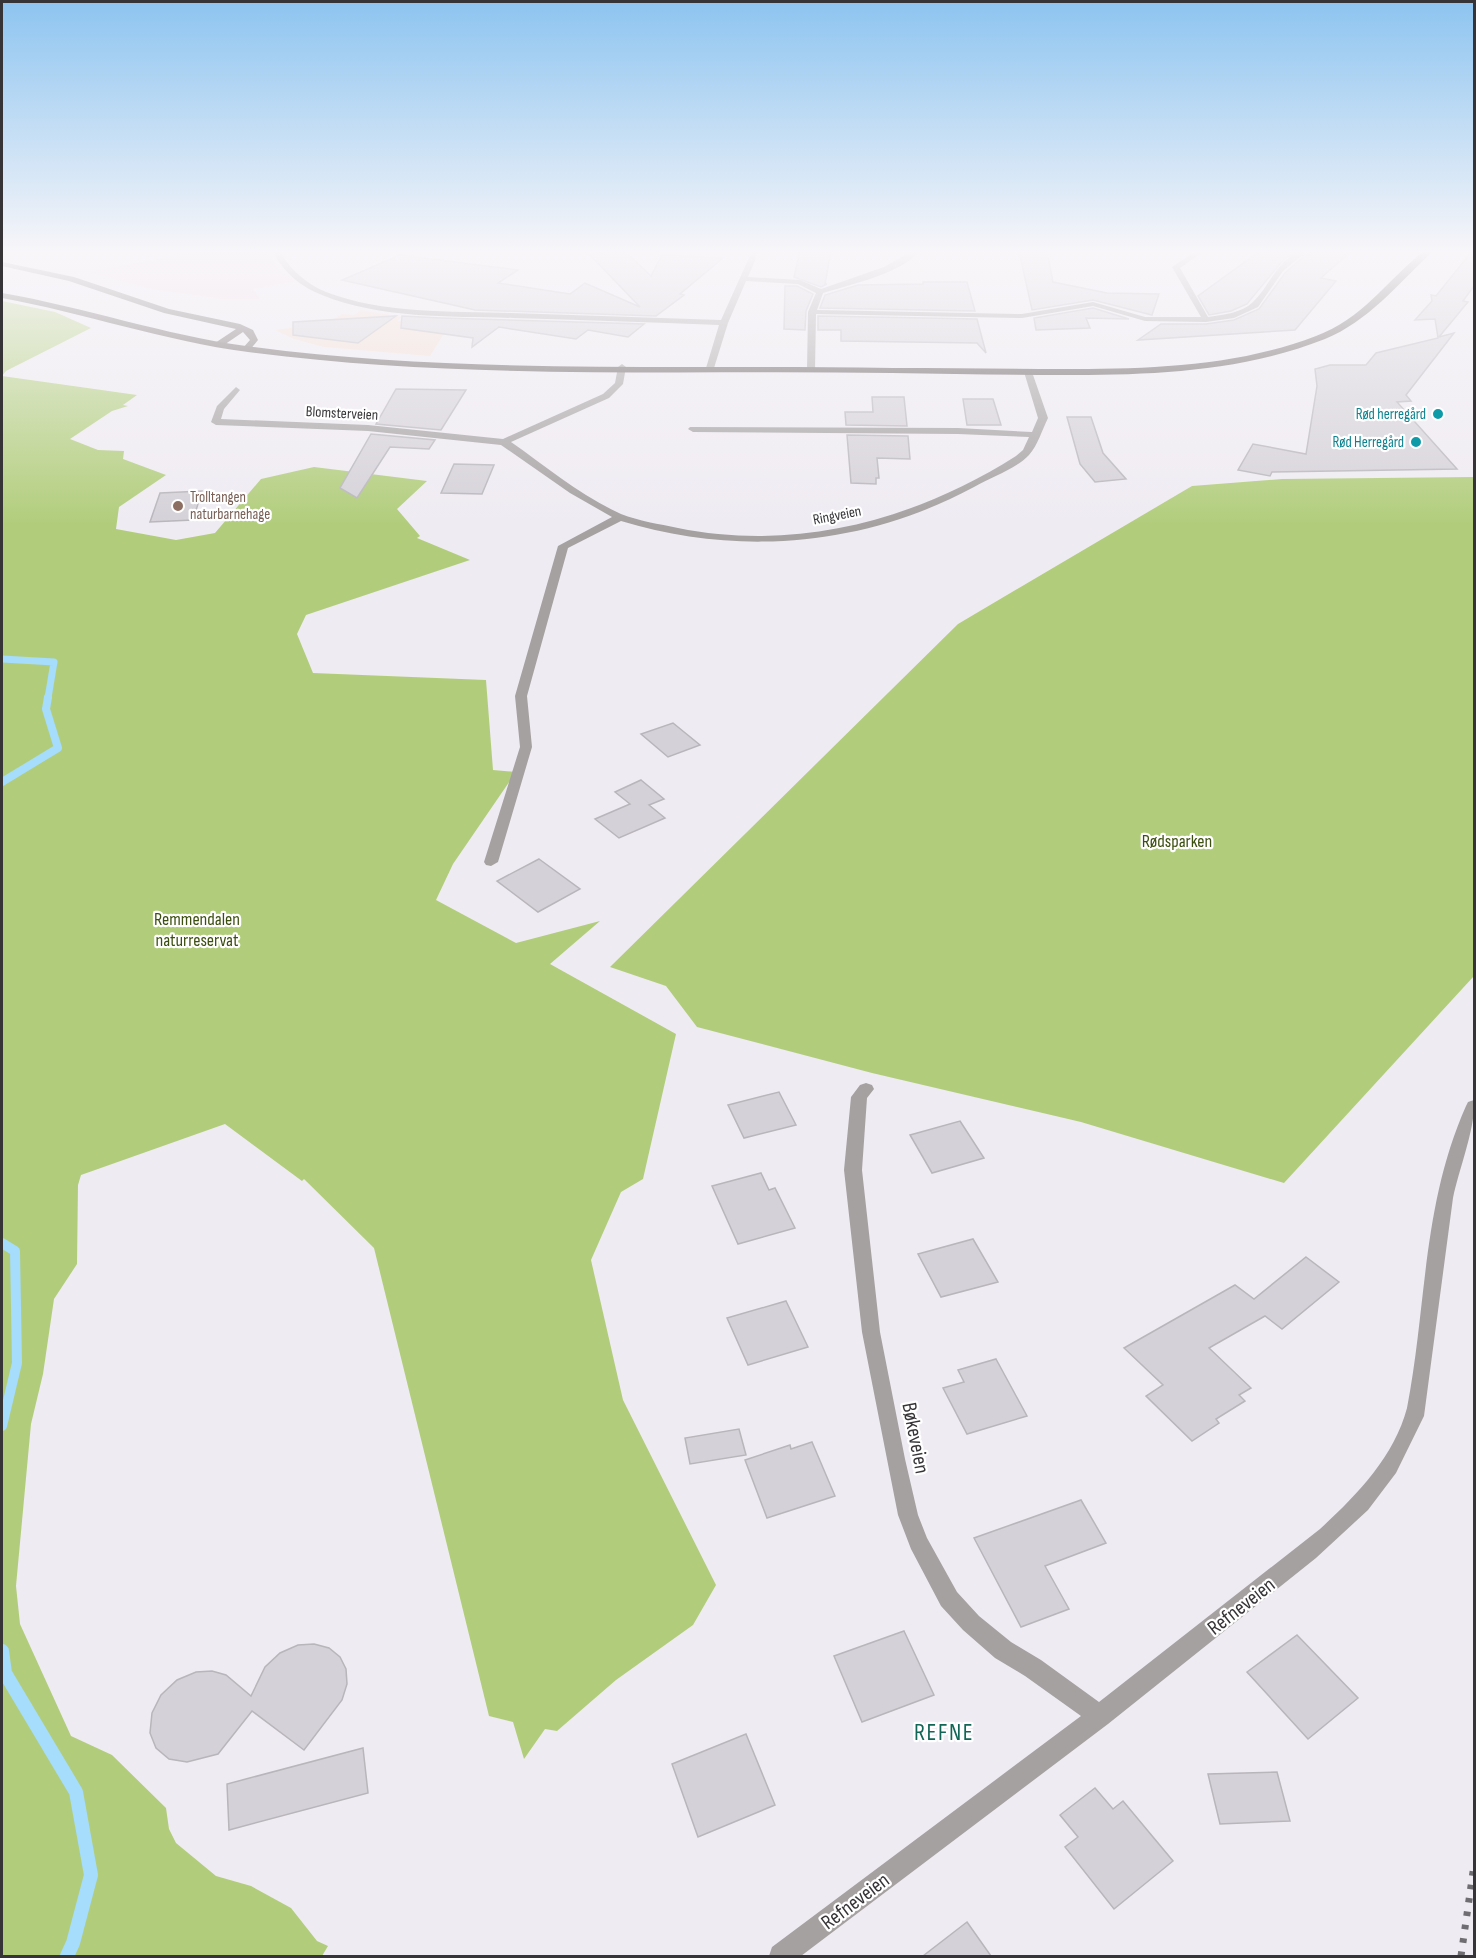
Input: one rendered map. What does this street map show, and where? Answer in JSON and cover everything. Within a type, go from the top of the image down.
[{"type":"highway","points":[[205,342],[334,358],[416,362],[710,369],[1122,372],[1176,369],[1245,360],[1305,342]]},
{"type":"main road","points":[[218,345],[223,342]]},
{"type":"main road","points":[[246,349],[252,342]]},
{"type":"street","points":[[710,369],[718,342]]},
{"type":"street","points":[[811,342],[811,369]]},
{"type":"street","points":[[504,442],[606,396],[619,384],[622,367]]},
{"type":"street","name":"Ringveien","points":[[504,442],[565,486],[620,517],[690,535],[752,541],[798,538],[842,531],[917,513],[954,496],[1026,452],[1043,418],[1028,372]]},
{"type":"street","name":"Blomsterveien","points":[[236,390],[220,408],[216,422],[368,428],[504,442]]},
{"type":"street","points":[[693,429],[958,430],[1035,435]]},
{"type":"street","points":[[491,862],[526,747],[521,696],[563,546],[620,517]]},
{"type":"street","name":"Bøkeveien","points":[[866,1089],[859,1097],[853,1170],[871,1332],[895,1459],[908,1515],[918,1542],[949,1599],[971,1623],[1003,1650],[1033,1668],[1100,1716]]},
{"type":"street","name":"Refneveien","points":[[781,1956],[1100,1716],[1333,1532],[1382,1479],[1413,1421],[1429,1324],[1441,1216],[1452,1162],[1474,1106]]},
{"type":"shaded area","points":[[307,342],[438,342],[430,356],[324,347]]},
{"type":"green space","points":[[2,342],[63,342],[6,371],[2,376]]},
{"type":"green space","name":"Remmendalen naturreservat","points":[[2,376],[137,395],[123,405],[128,406],[112,411],[70,439],[98,450],[124,451],[123,459],[166,475],[119,507],[116,529],[176,540],[215,533],[261,479],[314,467],[427,481],[397,509],[420,536],[417,538],[470,560],[306,615],[297,634],[313,673],[486,680],[493,770],[516,772],[453,864],[436,900],[516,943],[600,921],[550,964],[676,1034],[643,1179],[621,1192],[591,1260],[623,1400],[716,1585],[693,1625],[616,1680],[557,1731],[545,1729],[524,1759],[513,1722],[489,1716],[374,1248],[304,1179],[302,1181],[225,1124],[81,1175],[78,1185],[77,1264],[54,1299],[43,1374],[31,1424],[16,1586],[20,1624],[71,1736],[112,1755],[166,1808],[169,1829],[176,1843],[216,1876],[251,1886],[291,1908],[317,1941],[328,1946],[322,1956],[2,1956]]},
{"type":"green space","name":"Rødsparken","points":[[1474,477],[1474,976],[1284,1183],[1081,1122],[872,1073],[697,1027],[666,986],[610,967],[958,624],[1192,486],[1282,479]]},
{"type":"building","points":[[934,342],[983,342],[986,353],[977,343]]},
{"type":"building","points":[[1420,342],[1447,342],[1406,395],[1411,401],[1397,402],[1457,469],[1272,472],[1270,476],[1238,470],[1253,444],[1306,454],[1317,386],[1315,369],[1330,365],[1366,365],[1376,353]]},
{"type":"building","points":[[396,389],[466,390],[441,430],[376,424]]},
{"type":"building","points":[[872,397],[904,397],[907,426],[846,425],[845,412],[873,412]]},
{"type":"building","points":[[963,399],[993,399],[1001,425],[967,425]]},
{"type":"building","points":[[1067,417],[1091,417],[1103,453],[1126,479],[1095,482],[1080,464]]},
{"type":"building","points":[[371,434],[435,440],[429,449],[390,447],[357,498],[340,488]]},
{"type":"building","points":[[847,435],[908,436],[910,459],[877,458],[879,478],[876,478],[876,484],[851,483]]},
{"type":"building","points":[[454,464],[494,465],[482,494],[441,493]]},
{"type":"building","points":[[202,491],[193,520],[150,522],[160,493]]},
{"type":"building","points":[[673,723],[700,745],[668,757],[641,734]]},
{"type":"building","points":[[641,780],[664,799],[649,805],[665,818],[619,838],[595,819],[630,804],[615,792]]},
{"type":"building","points":[[539,859],[580,889],[538,912],[497,881]]},
{"type":"building","points":[[779,1092],[796,1125],[744,1138],[728,1105]]},
{"type":"building","points":[[960,1121],[984,1158],[932,1173],[910,1135]]},
{"type":"building","points":[[761,1173],[769,1190],[775,1188],[795,1228],[738,1244],[712,1186]]},
{"type":"building","points":[[973,1239],[998,1282],[941,1297],[918,1254]]},
{"type":"building","points":[[1306,1257],[1339,1282],[1282,1329],[1265,1316],[1209,1348],[1251,1388],[1239,1395],[1245,1401],[1216,1419],[1219,1423],[1192,1441],[1146,1396],[1163,1385],[1124,1348],[1235,1285],[1254,1299]]},
{"type":"building","points":[[786,1301],[808,1347],[748,1365],[727,1318]]},
{"type":"building","points":[[996,1359],[1027,1416],[967,1434],[943,1388],[964,1382],[958,1370]]},
{"type":"building","points":[[739,1429],[746,1455],[690,1464],[685,1438]]},
{"type":"building","points":[[812,1442],[835,1496],[767,1518],[745,1460],[790,1445],[791,1449]]},
{"type":"building","points":[[1081,1500],[1106,1543],[1045,1566],[1069,1609],[1021,1627],[974,1538]]},
{"type":"building","points":[[904,1631],[934,1695],[862,1722],[834,1656]]},
{"type":"building","points":[[1297,1635],[1358,1698],[1308,1739],[1247,1672]]},
{"type":"building","points":[[314,1644],[329,1648],[340,1657],[346,1669],[347,1684],[342,1700],[304,1750],[252,1711],[218,1754],[187,1762],[169,1759],[156,1748],[150,1733],[152,1713],[161,1695],[177,1680],[196,1672],[212,1671],[226,1675],[251,1696],[265,1667],[280,1653],[298,1645]]},
{"type":"building","points":[[746,1734],[775,1805],[698,1837],[672,1764]]},
{"type":"building","points":[[363,1748],[368,1793],[229,1830],[227,1784]]},
{"type":"building","points":[[1277,1772],[1290,1821],[1220,1824],[1208,1774]]},
{"type":"building","points":[[1095,1788],[1113,1809],[1123,1801],[1173,1861],[1114,1909],[1065,1847],[1078,1837],[1060,1815]]},
{"type":"building","points":[[967,1922],[991,1956],[923,1956]]},
{"type":"waterway","points":[[2,659],[54,662],[48,698]]},
{"type":"waterway","points":[[2,782],[58,748],[46,709],[48,697]]},
{"type":"waterway","points":[[2,1243],[15,1251],[17,1363],[2,1426]]},
{"type":"waterway","points":[[2,1651],[5,1673],[76,1792],[91,1875],[73,1943],[67,1956]]},
{"type":"railway","points":[[1461,1956],[1474,1865]]},
{"type":"place","name":"Rød herregård","points":[[1438,414]]},
{"type":"place","name":"Rød Herregård","points":[[1416,442]]},
{"type":"place","name":"Trolltangen naturbarnehage","points":[[178,506]]},
{"type":"district","name":"REFNE","points":[[944,1732]]}]
